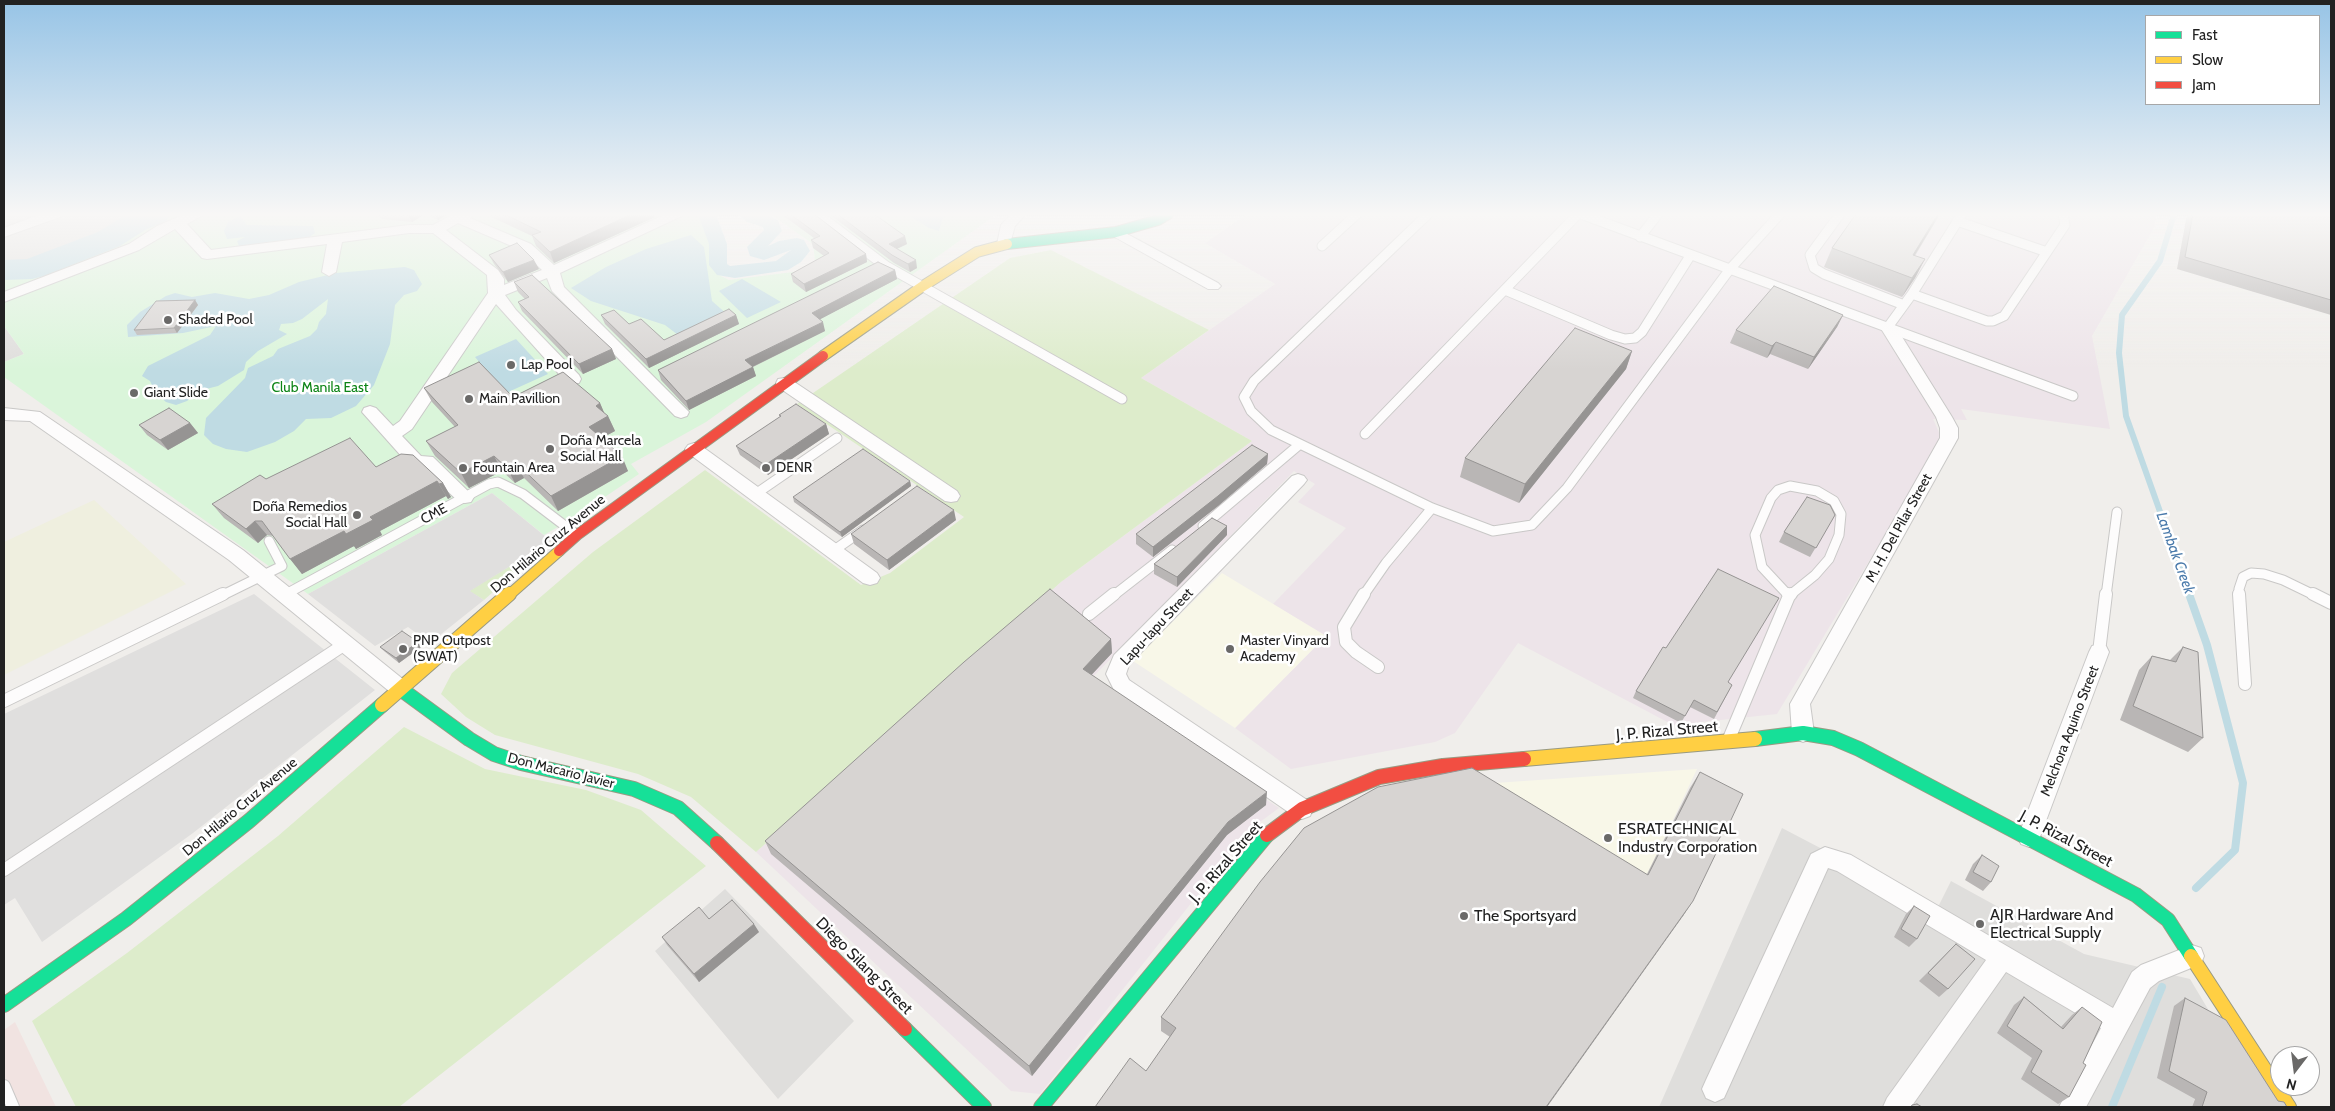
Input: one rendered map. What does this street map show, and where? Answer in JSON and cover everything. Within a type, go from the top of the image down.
[{"type":"street","points":[[4,297],[85,266]]},
{"type":"street","points":[[329,272],[330,266]]},
{"type":"street","points":[[484,266],[493,273],[496,279],[496,293],[511,313],[573,379]]},
{"type":"street","points":[[546,266],[552,271],[557,288],[681,412]]},
{"type":"street","points":[[392,436],[406,425],[496,293],[563,266]]},
{"type":"street","points":[[865,270],[879,266]]},
{"type":"street","name":"Don Hilario Cruz Avenue","points":[[4,1005],[149,901],[249,821],[402,690],[577,535],[784,384],[923,286],[955,266]]},
{"type":"street","points":[[1177,266],[1213,286]]},
{"type":"street","name":"M. H. Del Pilar Street","points":[[1802,733],[1800,704],[1949,438],[1944,416],[1888,327]]},
{"type":"street","points":[[646,378],[664,369]]},
{"type":"street","points":[[784,384],[952,496]]},
{"type":"street","points":[[370,412],[417,463],[427,461],[464,497]]},
{"type":"street","points":[[4,414],[34,416],[228,549],[286,594],[402,690]]},
{"type":"street","points":[[694,449],[757,493],[870,578]]},
{"type":"street","name":"Lapu-lapu Street","points":[[1298,480],[1121,661],[1116,674],[1122,686],[1302,809]]},
{"type":"street","name":"Melchora Aquino Street","points":[[2029,837],[2099,652]]},
{"type":"street","name":"Don Macario Javier","points":[[402,690],[469,739],[494,754],[521,763],[634,789],[678,808],[722,848]]},
{"type":"street","name":"J. P. Rizal Street","points":[[1041,1107],[1264,838],[1302,809],[1379,777],[1442,766],[1728,742],[1802,733],[1833,738],[1859,749],[2136,895],[2168,920],[2290,1107]]},
{"type":"street","name":"Diego Silang Street","points":[[722,848],[984,1107]]},
{"type":"street","points":[[1715,1089],[1819,861],[1825,857],[1843,862],[2117,1024]]},
{"type":"street","points":[[1896,1107],[2003,956]]},
{"type":"street","points":[[2072,1107],[2142,980],[2150,973],[2192,956]]},
{"type":"lane","points":[[888,266],[1122,399]]},
{"type":"lane","points":[[1374,266],[1254,382],[1244,397],[1251,411],[1271,430],[1432,508],[1493,531],[1514,529],[1532,524],[1567,488],[1733,266]]},
{"type":"lane","points":[[1365,434],[1529,266]]},
{"type":"lane","points":[[1505,290],[1611,335],[1625,339],[1635,338],[1642,332],[1684,266]]},
{"type":"lane","points":[[1720,266],[2073,396]]},
{"type":"lane","points":[[1813,266],[1824,274],[1904,305]]},
{"type":"lane","points":[[1888,327],[1930,266]]},
{"type":"lane","points":[[1912,294],[1974,317],[1993,321],[2009,312],[2037,266]]},
{"type":"lane","points":[[757,493],[837,438]]},
{"type":"lane","points":[[1089,614],[1187,538],[1300,444]]},
{"type":"lane","name":"CME","points":[[286,594],[464,497],[489,484],[498,482],[506,484],[523,494],[577,535]]},
{"type":"lane","points":[[1728,742],[1788,596],[1814,575],[1829,559],[1839,535],[1841,514],[1834,501],[1817,491],[1790,486],[1778,490],[1771,498],[1755,535],[1762,567],[1788,596]]},
{"type":"lane","points":[[1378,667],[1356,652],[1346,642],[1344,627],[1353,610],[1386,563],[1432,508]]},
{"type":"lane","points":[[2099,652],[2117,512]]},
{"type":"lane","points":[[833,551],[867,526]]},
{"type":"lane","points":[[4,701],[282,566],[269,541]]},
{"type":"lane","points":[[2245,684],[2239,589],[2243,577],[2251,573],[2264,574],[2283,580],[2331,603]]},
{"type":"lane","points":[[4,870],[345,644]]},
{"type":"lane","points":[[4,1086],[13,1107]]},
{"type":"shaded area","points":[[1244,266],[2132,266],[2092,336],[2110,429],[1961,409],[1967,420],[1933,419],[1941,437],[1898,513],[1777,714],[1673,725],[1518,643],[1455,733],[1435,742],[1291,769],[1235,728],[1326,636],[1273,604],[1346,528],[1298,502],[1315,484],[1294,471],[1088,682],[1279,808],[1249,830],[1040,1094],[1011,1091],[756,852],[1061,582],[1252,441],[1141,378],[1275,284]]},
{"type":"shaded area","points":[[4,326],[24,354],[4,362]]},
{"type":"shaded area","points":[[492,493],[551,541],[470,591],[484,600],[430,643],[408,627],[375,646],[308,594]]},
{"type":"shaded area","name":"Master Vinyard Academy","points":[[1222,573],[1326,636],[1235,728],[1133,661]]},
{"type":"shaded area","points":[[254,594],[375,690],[193,833],[42,942],[15,898],[4,905],[4,714]]},
{"type":"shaded area","name":"ESRATECHNICAL Industry Corporation","points":[[1697,769],[1639,891],[1466,785]]},
{"type":"shaded area","points":[[1782,828],[1937,909],[1951,881],[2084,954],[2190,979],[2218,1026],[2192,1107],[1659,1107]]},
{"type":"shaded area","points":[[725,889],[854,1021],[778,1099],[655,951]]},
{"type":"shaded area","points":[[15,1022],[56,1107],[4,1107],[4,1030]]},
{"type":"green space","name":"Club Manila East","points":[[53,266],[718,266],[719,275],[729,280],[801,271],[809,266],[924,266],[706,422],[631,464],[639,474],[575,517],[544,535],[492,493],[308,594],[4,377],[4,362],[24,354],[4,326],[4,275],[35,273]]},
{"type":"green space","points":[[999,266],[1082,266],[1209,330],[1141,378],[1252,441],[1061,582],[756,852],[691,797],[638,774],[495,735],[466,717],[441,694],[452,673],[593,552],[705,470],[861,585],[890,573],[964,517],[797,404]]},
{"type":"green space","points":[[94,500],[186,584],[4,675],[4,542]]},
{"type":"green space","points":[[551,541],[484,600],[469,591]]},
{"type":"green space","points":[[404,727],[485,769],[586,790],[641,810],[706,866],[399,1107],[76,1107],[32,1021],[127,953],[278,836]]},
{"type":"water","points":[[707,266],[712,301],[729,316],[682,338],[665,325],[591,301],[571,288],[606,267]]},
{"type":"water","points":[[405,267],[414,270],[422,284],[417,291],[404,295],[395,305],[390,344],[374,385],[356,406],[331,418],[306,419],[294,431],[275,442],[247,452],[226,449],[213,444],[204,435],[206,418],[245,378],[248,368],[273,356],[278,349],[310,336],[317,329],[319,322],[326,314],[328,299],[302,319],[293,323],[281,324],[279,330],[287,334],[258,351],[246,362],[244,370],[218,386],[198,391],[187,401],[176,405],[166,402],[156,393],[150,381],[142,376],[148,366],[210,335],[216,326],[183,333],[128,337],[127,325],[140,312],[166,296],[175,293],[192,297],[215,293],[249,299],[269,295],[299,282],[336,273]]},
{"type":"water","points":[[742,279],[781,302],[747,318],[719,291]]},
{"type":"water","name":"Lap Pool","points":[[516,339],[548,374],[506,393],[475,357]]},
{"type":"building","points":[[498,266],[519,266],[503,272]]},
{"type":"building","points":[[806,266],[842,266],[804,284],[791,274]]},
{"type":"building","points":[[870,266],[886,266],[895,270],[812,313],[823,322],[745,360],[753,367],[686,401],[658,370]]},
{"type":"building","points":[[1880,266],[1920,266],[1912,278]]},
{"type":"building","points":[[2215,266],[2331,266],[2331,300]]},
{"type":"building","points":[[532,275],[612,349],[579,364],[518,302],[529,297],[514,282]]},
{"type":"building","points":[[1774,286],[1843,315],[1814,357],[1776,342],[1772,346],[1736,330]]},
{"type":"building","name":"Shaded Pool","points":[[195,300],[174,328],[134,330],[156,301]]},
{"type":"building","points":[[729,309],[736,315],[646,359],[601,315],[614,310],[629,324],[641,319],[664,340]]},
{"type":"building","points":[[1575,328],[1632,351],[1525,484],[1465,458]]},
{"type":"building","points":[[479,362],[513,397],[563,372],[600,403],[596,406],[608,416],[589,427],[622,456],[551,496],[516,463],[507,468],[494,456],[461,473],[426,441],[458,425],[424,388]]},
{"type":"building","points":[[796,404],[826,424],[765,465],[736,446],[781,416],[779,415]]},
{"type":"building","points":[[169,408],[190,423],[160,440],[139,425]]},
{"type":"building","points":[[350,438],[376,467],[401,454],[413,455],[443,483],[439,484],[437,481],[370,517],[373,520],[346,534],[344,531],[290,559],[262,521],[255,521],[246,529],[212,504],[260,475],[266,479]]},
{"type":"building","points":[[1252,445],[1268,454],[1153,547],[1136,534]]},
{"type":"building","points":[[863,449],[910,481],[840,532],[793,497]]},
{"type":"building","points":[[917,486],[954,510],[887,560],[851,534]]},
{"type":"building","points":[[1807,497],[1830,505],[1835,515],[1816,548],[1784,532]]},
{"type":"building","points":[[1212,518],[1227,526],[1177,577],[1154,564]]},
{"type":"building","points":[[1718,569],[1779,598],[1728,682],[1732,685],[1717,712],[1694,700],[1685,716],[1636,691],[1663,647],[1666,648]]},
{"type":"building","points":[[1050,589],[1111,639],[1083,669],[1267,792],[1228,822],[1029,1066],[765,841],[964,662]]},
{"type":"building","name":"PNP Outpost (SWAT)","points":[[402,631],[418,642],[396,658],[380,647]]},
{"type":"building","points":[[2183,647],[2198,652],[2203,738],[2133,706],[2152,656],[2176,662]]},
{"type":"building","points":[[1472,768],[1648,875],[1700,772],[1743,794],[1730,822],[1717,842],[1720,845],[1693,901],[1546,1107],[1095,1107],[1130,1058],[1146,1071],[1176,1028],[1161,1017],[1260,882],[1304,828],[1378,787]]},
{"type":"building","points":[[1982,855],[1999,866],[1991,882],[1973,872]]},
{"type":"building","points":[[732,900],[754,924],[694,974],[662,937],[699,907],[709,919]]},
{"type":"building","points":[[1914,906],[1930,916],[1917,939],[1901,929]]},
{"type":"building","points":[[1956,944],[1975,959],[1948,989],[1928,973]]},
{"type":"building","points":[[2024,997],[2063,1029],[2082,1007],[2102,1022],[2083,1063],[2086,1065],[2069,1097],[2031,1072],[2042,1051],[2007,1026]]},
{"type":"building","points":[[2185,998],[2226,1020],[2270,1089],[2270,1096],[2275,1096],[2278,1101],[2284,1102],[2287,1107],[2202,1107],[2207,1092],[2169,1071]]},
{"type":"building","points":[[1917,1104],[1922,1107],[1911,1107],[1912,1105]]},
{"type":"waterway","points":[[4,270],[32,269],[40,266]]},
{"type":"waterway","points":[[719,266],[724,271],[735,272],[781,266]]},
{"type":"waterway","name":"Lambak Creek","points":[[2157,266],[2122,315],[2119,353],[2126,416],[2190,596]]},
{"type":"waterway","name":"Lambak Creek","points":[[2189,594],[2207,645],[2243,783],[2235,850],[2196,888]]},
{"type":"waterway","name":"Lambak Creek","points":[[2112,1107],[2162,987]]},
{"type":"traffic: fast","points":[[402,690],[469,739],[494,754],[521,763],[634,789],[678,808],[717,843]]},
{"type":"traffic: fast","points":[[4,1005],[126,919],[249,821],[382,705]]},
{"type":"traffic: fast","points":[[1755,739],[1803,733],[1833,738],[1859,749],[2136,895],[2168,920],[2191,956]]},
{"type":"traffic: fast","points":[[1041,1107],[1267,835]]},
{"type":"traffic: fast","points":[[905,1029],[984,1107]]},
{"type":"traffic: slow","points":[[823,356],[955,266]]},
{"type":"traffic: slow","points":[[382,705],[559,551]]},
{"type":"traffic: slow","points":[[1524,759],[1755,739]]},
{"type":"traffic: slow","points":[[2191,956],[2289,1107]]},
{"type":"traffic: jam","points":[[559,551],[577,535],[823,356]]},
{"type":"traffic: jam","points":[[1267,835],[1302,809],[1379,777],[1443,766],[1524,759]]},
{"type":"traffic: jam","points":[[717,843],[905,1029]]},
{"type":"place","name":"Shaded Pool","points":[[168,320]]},
{"type":"place","name":"Lap Pool","points":[[511,365]]},
{"type":"place","name":"Giant Slide","points":[[134,393]]},
{"type":"place","name":"Main Pavillion","points":[[469,399]]},
{"type":"place","name":"Doña Marcela Social Hall","points":[[550,449]]},
{"type":"place","name":"Fountain Area","points":[[463,468]]},
{"type":"place","name":"DENR","points":[[766,468]]},
{"type":"place","name":"Doña Remedios Social Hall","points":[[357,515]]},
{"type":"place","name":"PNP Outpost (SWAT)","points":[[403,649]]},
{"type":"place","name":"Master Vinyard Academy","points":[[1230,649]]},
{"type":"place","name":"ESRATECHNICAL Industry Corporation","points":[[1608,838]]},
{"type":"place","name":"The Sportsyard","points":[[1464,916]]},
{"type":"place","name":"AJR Hardware And Electrical Supply","points":[[1980,924]]}]
